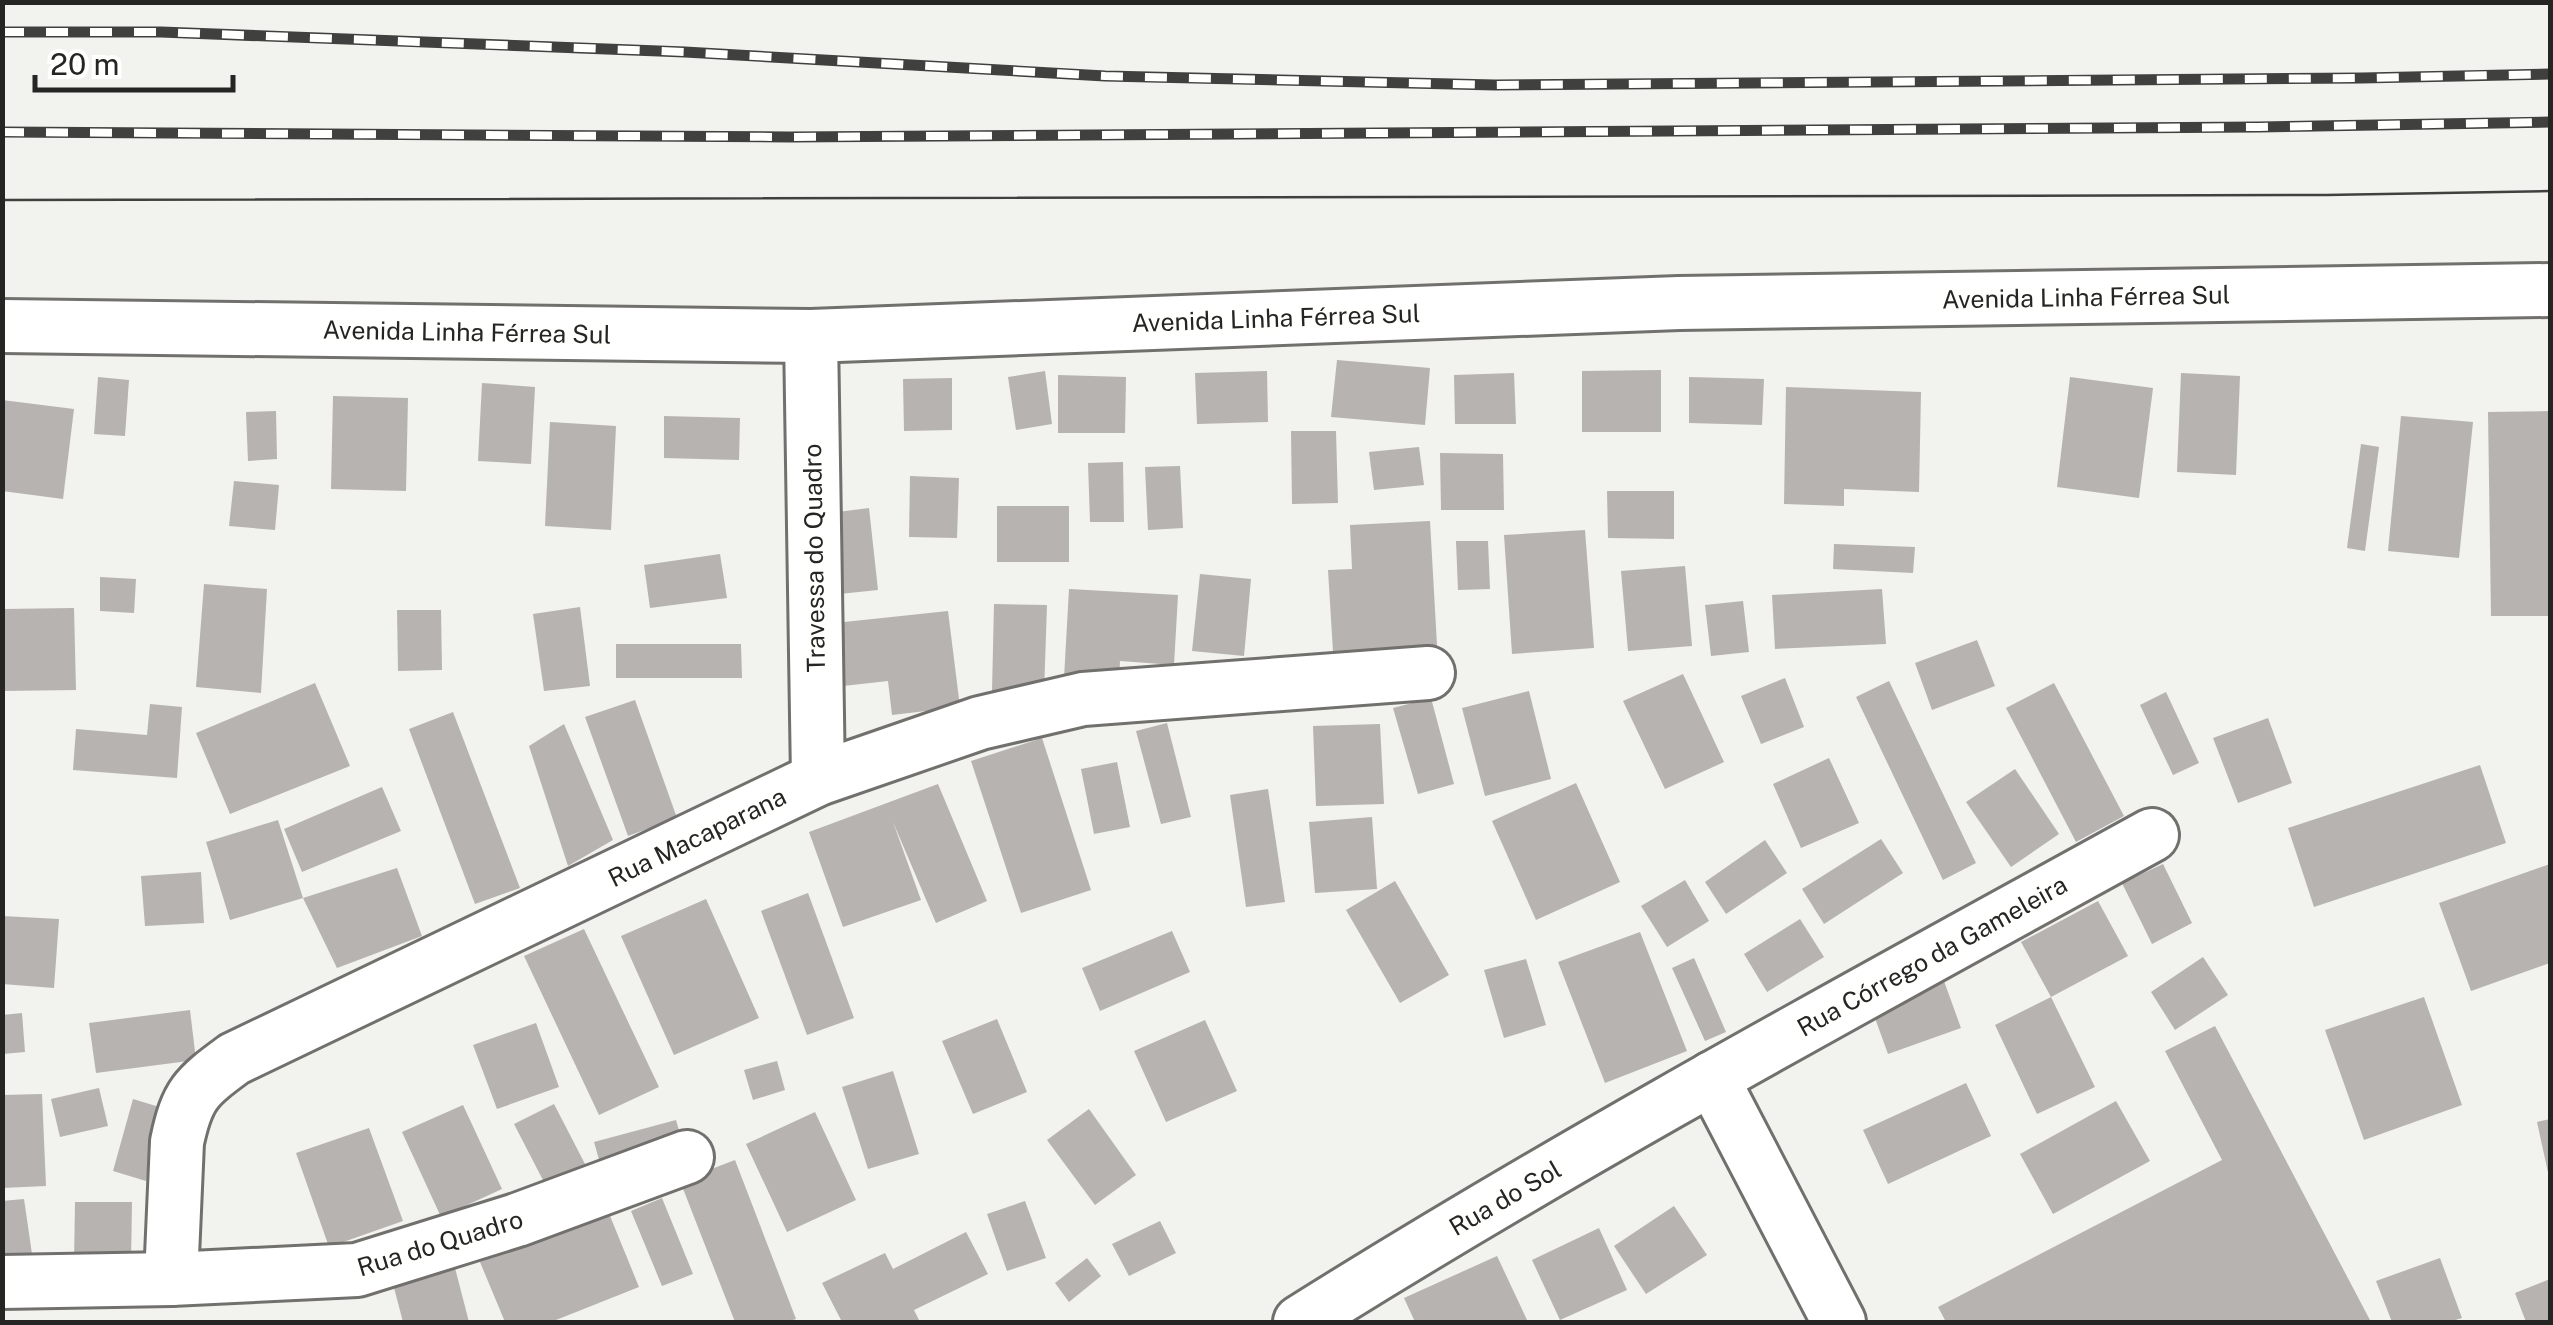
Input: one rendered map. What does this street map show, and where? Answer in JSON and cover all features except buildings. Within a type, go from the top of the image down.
[{"type":"street","name":"Avenida Linha Férrea Sul","points":[[2,326],[810,336],[1679,303],[2550,290]]},
{"type":"street","name":"Travessa do Quadro","points":[[810,336],[818,779]]},
{"type":"street","name":"Rua Macaparana","points":[[171,1279],[177,1142],[189,1099],[202,1083],[234,1059],[818,779],[980,723],[1083,699],[1428,673]]},
{"type":"street","name":"Rua Córrego da Gameleira","points":[[1712,1078],[2152,835]]},
{"type":"street","name":"Rua do Sol","points":[[1300,1322],[1712,1078]]},
{"type":"street","points":[[1712,1078],[1839,1322]]},
{"type":"street","name":"Rua do Quadro","points":[[2,1282],[357,1270],[516,1220],[686,1157]]},
{"type":"tram line","points":[[2,200],[2326,195],[2550,191]]},
{"type":"railway","points":[[2,32],[161,32],[685,52],[1105,76],[1495,85],[2550,74]]},
{"type":"railway","points":[[2,132],[790,137],[2550,122]]}]
